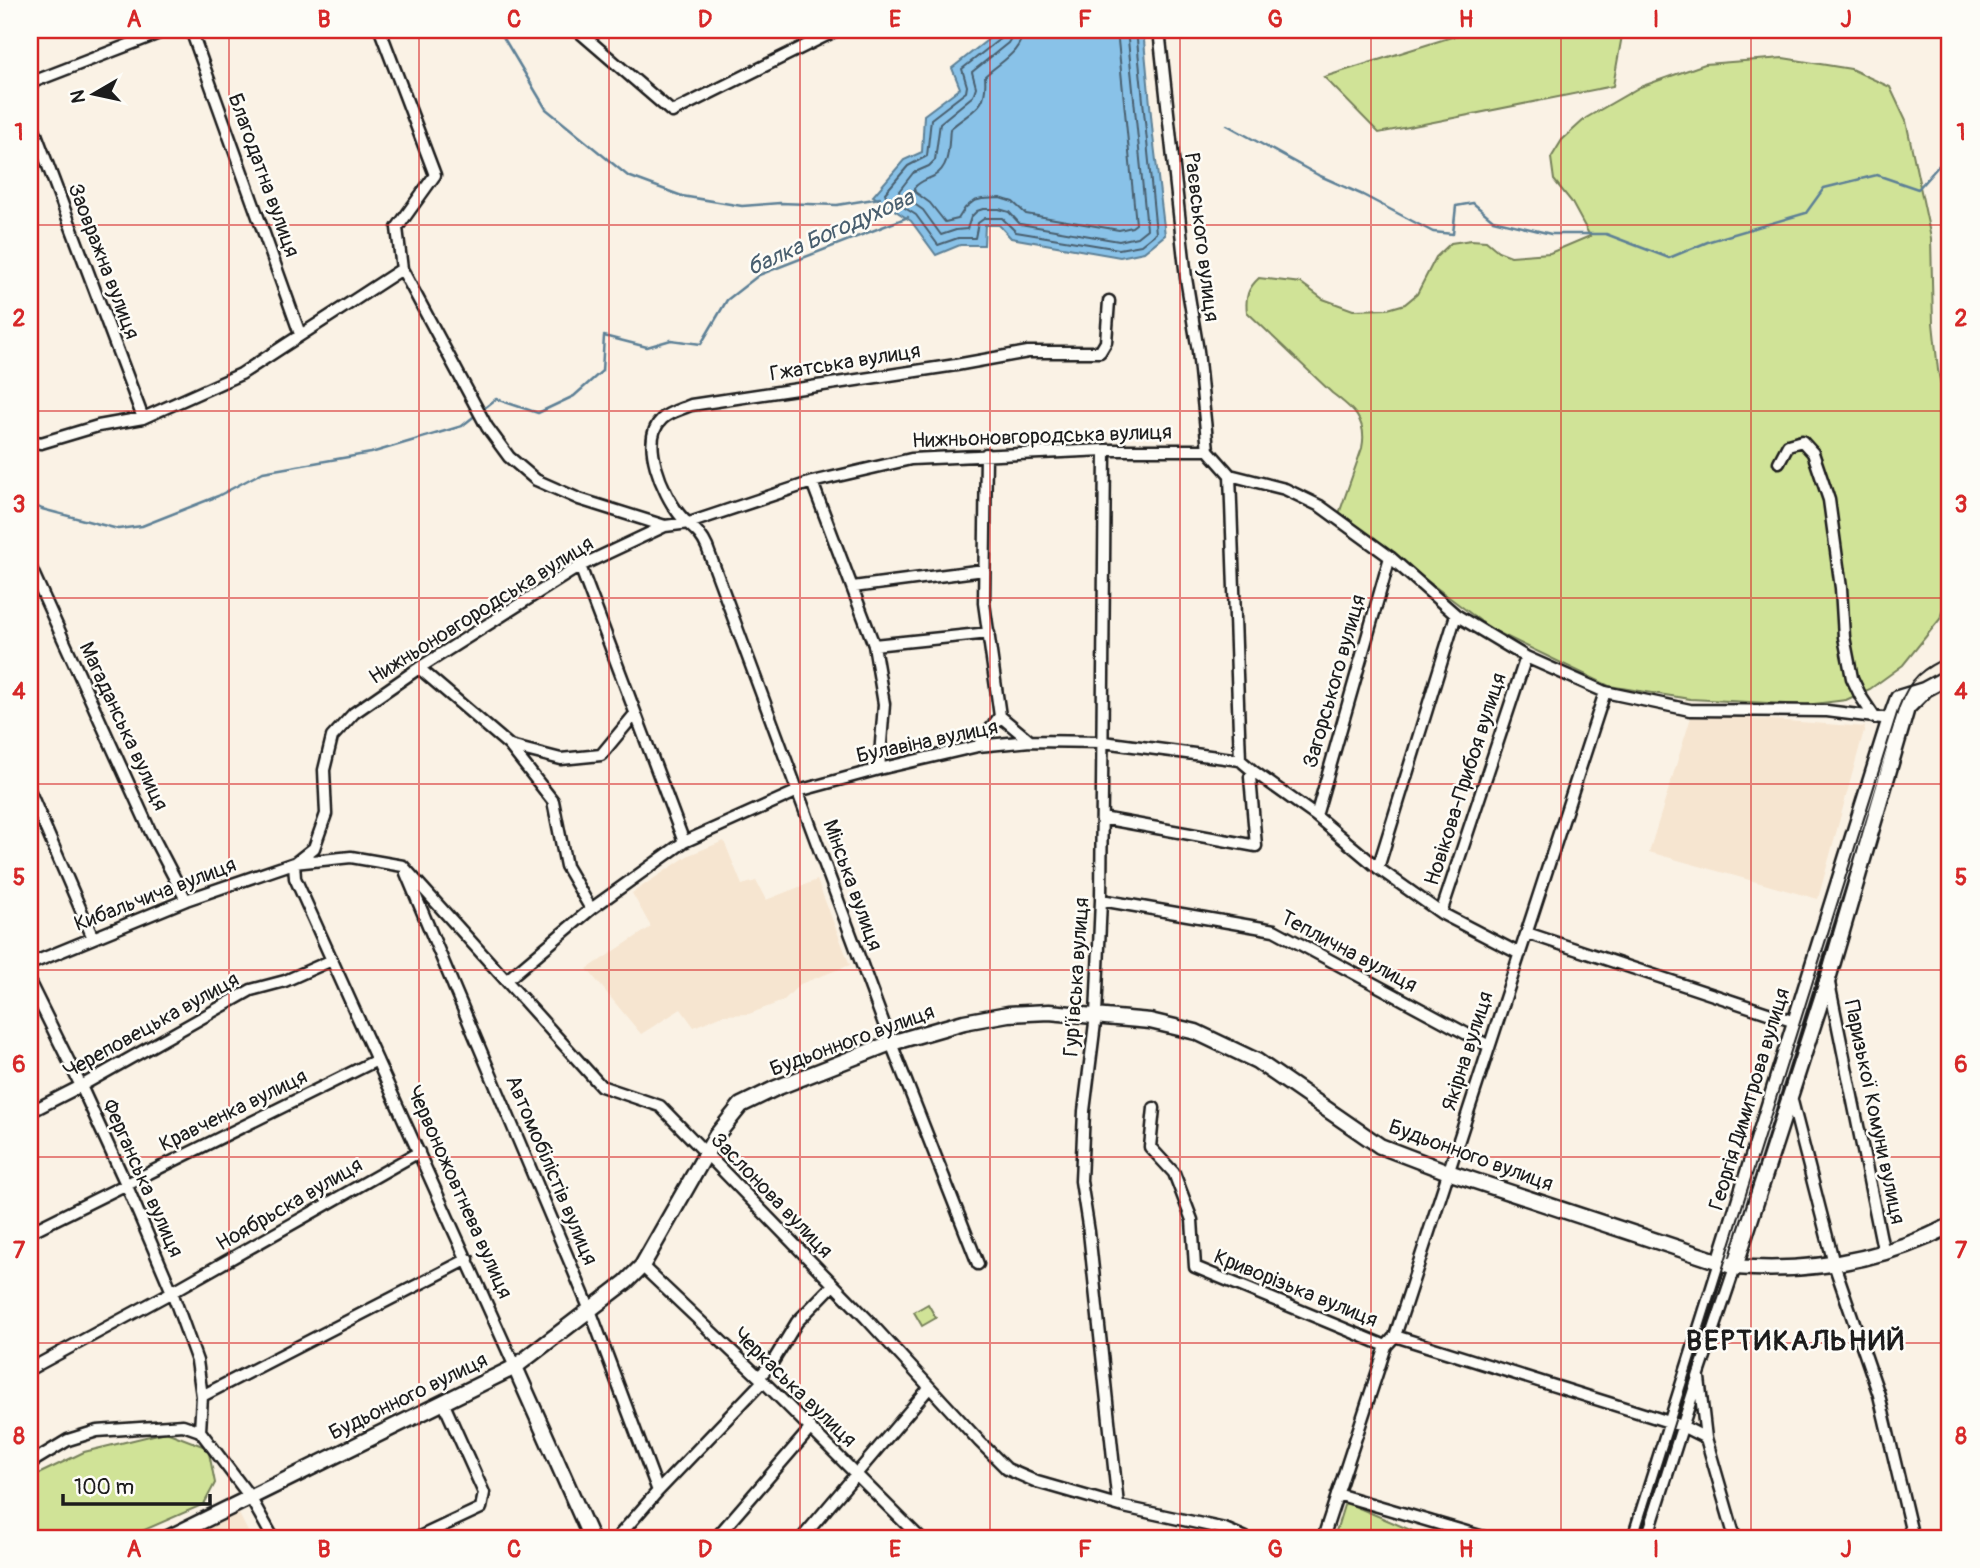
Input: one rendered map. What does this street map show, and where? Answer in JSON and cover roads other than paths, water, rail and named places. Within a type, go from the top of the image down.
[{"type":"main road","name":"Георгія Димитрова вулиця","points":[[1720,1262],[1795,1022],[1883,719],[1898,698],[1924,691],[1950,676]]},
{"type":"main road","name":"Георгія Димитрова вулиця","points":[[1735,1267],[1828,979],[1907,708],[1924,691]]},
{"type":"main road","name":"Будьонного вулиця","points":[[168,1538],[515,1367],[626,1282],[642,1266],[705,1153],[741,1105],[776,1088],[891,1043],[1009,1014],[1049,1012],[1096,1015],[1150,1021],[1196,1032],[1257,1061],[1380,1146],[1448,1172],[1735,1267],[1765,1269],[1834,1264],[1884,1254],[1950,1226]]},
{"type":"main road","name":"Червоножовтнева вулиця","points":[[515,1367],[591,1538]]},
{"type":"street","points":[[30,83],[167,30]]},
{"type":"street","name":"Благодатна вулиця","points":[[191,30],[300,334]]},
{"type":"street","points":[[380,30],[435,175],[397,228],[402,269],[487,426],[509,457],[536,480],[579,499],[666,526]]},
{"type":"street","points":[[577,30],[672,112],[837,30]]},
{"type":"street","name":"Раєвського вулиця","points":[[1158,30],[1208,450]]},
{"type":"street","name":"Заовражна вулиця","points":[[30,118],[143,418]]},
{"type":"street","points":[[30,441],[41,443],[99,426],[143,418],[241,374],[402,269]]},
{"type":"street","name":"Гжатська вулиця","points":[[688,523],[679,514],[653,462],[654,432],[660,420],[670,414],[691,405],[1028,352],[1100,352],[1106,342],[1109,301]]},
{"type":"street","points":[[1779,463],[1787,445],[1802,441],[1813,453],[1829,500],[1841,588],[1844,637],[1852,678],[1861,697],[1883,719]]},
{"type":"street","name":"Нижньоновгородська вулиця","points":[[294,863],[313,848],[326,814],[324,770],[332,737],[354,713],[419,668],[580,566],[666,526],[688,523],[812,482],[911,459],[1105,450],[1208,450]]},
{"type":"street","name":"Гур’ївська вулиця","points":[[1105,450],[1101,900],[1096,1015],[1084,1111],[1081,1181],[1089,1232],[1118,1505]]},
{"type":"street","points":[[1208,450],[1230,475],[1285,489],[1320,506],[1390,557],[1456,615],[1526,657],[1605,692],[1690,710],[1827,711],[1883,719]]},
{"type":"street","points":[[986,454],[984,603],[1000,716],[1030,741]]},
{"type":"street","points":[[1230,475],[1240,760],[1316,816],[1378,868],[1441,913],[1520,954]]},
{"type":"street","points":[[812,482],[874,645],[884,704],[879,769]]},
{"type":"street","name":"Мінська вулиця","points":[[688,523],[698,531],[707,547],[891,1043],[978,1264]]},
{"type":"street","name":"Загорського вулиця","points":[[1316,816],[1390,557]]},
{"type":"street","name":"Магаданська вулиця","points":[[30,566],[152,833],[186,900]]},
{"type":"street","points":[[580,566],[684,842]]},
{"type":"street","points":[[853,587],[984,570]]},
{"type":"street","points":[[1378,868],[1456,615]]},
{"type":"street","points":[[874,645],[989,634]]},
{"type":"street","name":"Новікова-Прибоя вулиця","points":[[1441,913],[1526,657]]},
{"type":"street","points":[[419,668],[509,746],[553,801],[566,866],[591,909]]},
{"type":"street","name":"Якірна вулиця","points":[[1323,1538],[1387,1346],[1395,1336],[1605,692]]},
{"type":"street","points":[[509,746],[561,759],[601,755],[635,714]]},
{"type":"street","points":[[978,746],[1000,716]]},
{"type":"street","name":"Булавіна вулиця","points":[[507,980],[591,909],[684,842],[797,791],[978,746],[1030,741],[1103,742],[1240,760]]},
{"type":"street","points":[[1102,818],[1256,846],[1250,777],[1253,771]]},
{"type":"street","points":[[30,792],[93,938]]},
{"type":"street","points":[[294,863],[351,857],[403,866]]},
{"type":"street","name":"Кибальчича вулиця","points":[[30,964],[186,900],[294,863]]},
{"type":"street","name":"Червоножовтнева вулиця","points":[[294,863],[295,878],[515,1367]]},
{"type":"street","name":"Заслонова вулиця","points":[[403,866],[601,1086],[660,1106],[866,1318],[1007,1469],[1037,1482],[1118,1505],[1225,1528],[1246,1538]]},
{"type":"street","name":"Автомобілістів вулиця","points":[[403,866],[590,1310],[658,1491]]},
{"type":"street","name":"Теплична вулиця","points":[[1101,900],[1274,930],[1489,1046]]},
{"type":"street","points":[[1527,933],[1795,1022]]},
{"type":"street","name":"Череповецька вулиця","points":[[30,1112],[251,990],[285,981],[332,960]]},
{"type":"street","name":"Паризької Комуни вулиця","points":[[1828,979],[1884,1254]]},
{"type":"street","name":"Ферганська вулиця","points":[[30,983],[81,1086],[172,1292],[197,1361],[202,1396],[200,1431]]},
{"type":"street","name":"Кравченка вулиця","points":[[30,1232],[377,1060]]},
{"type":"street","points":[[1791,1097],[1834,1264],[1880,1395],[1913,1538]]},
{"type":"street","name":"Криворізька вулиця","points":[[1154,1108],[1150,1147],[1174,1173],[1192,1220],[1195,1267],[1387,1346]]},
{"type":"street","name":"Ноябрьска вулиця","points":[[30,1369],[419,1152]]},
{"type":"street","points":[[202,1396],[468,1259]]},
{"type":"street","name":"Георгія Димитрова вулиця","points":[[1633,1538],[1720,1262]]},
{"type":"street","name":"Черкаська вулиця","points":[[642,1266],[761,1379],[920,1538]]},
{"type":"street","name":"Георгія Димитрова вулиця","points":[[1647,1538],[1735,1267]]},
{"type":"street","points":[[617,1538],[761,1379],[797,1322],[833,1285]]},
{"type":"street","name":"Криворізька вулиця","points":[[1395,1336],[1682,1426]]},
{"type":"street","name":"Георгія Димитрова вулиця","points":[[1699,1374],[1706,1438],[1735,1538]]},
{"type":"street","points":[[802,1538],[929,1388]]},
{"type":"street","points":[[417,1538],[481,1508],[484,1493],[443,1402]]},
{"type":"street","points":[[30,1463],[68,1440],[97,1431],[183,1424],[200,1431],[250,1497],[273,1538]]},
{"type":"street","points":[[1682,1426],[1706,1438]]},
{"type":"street","points":[[716,1538],[811,1428]]},
{"type":"street","points":[[1337,1494],[1487,1538]]},
{"type":"water","points":[[1000,30],[1143,30],[1165,235],[1144,252],[1120,257],[1011,238],[999,225],[985,225],[984,245],[960,245],[936,255],[911,221],[873,196],[904,160],[922,152],[924,115],[960,88],[952,68]]},
{"type":"waterway","points":[[499,30],[546,109],[628,176],[682,196],[742,206],[780,203],[837,205],[880,198]]},
{"type":"waterway","name":"балка Богодухова","points":[[1227,125],[1318,175],[1433,232],[1453,234],[1456,206],[1473,203],[1493,220],[1551,234],[1606,234],[1669,258],[1710,241],[1806,213],[1824,188],[1877,175],[1918,189],[1950,153]]},
{"type":"waterway","name":"балка Богодухова","points":[[482,410],[496,399],[538,413],[574,396],[602,371],[604,336],[647,347],[671,340],[701,344],[727,300],[759,275],[908,217]]},
{"type":"waterway","name":"балка Богодухова","points":[[30,503],[42,509],[118,529],[142,526],[218,496],[263,472],[371,453],[462,426],[477,414]]},
{"type":"tram line","points":[[1638,1538],[1899,707],[1918,675],[1950,656]]},
{"type":"district","name":"ВЕРТИКАЛЬНИЙ","points":[[1796,1340]]}]
